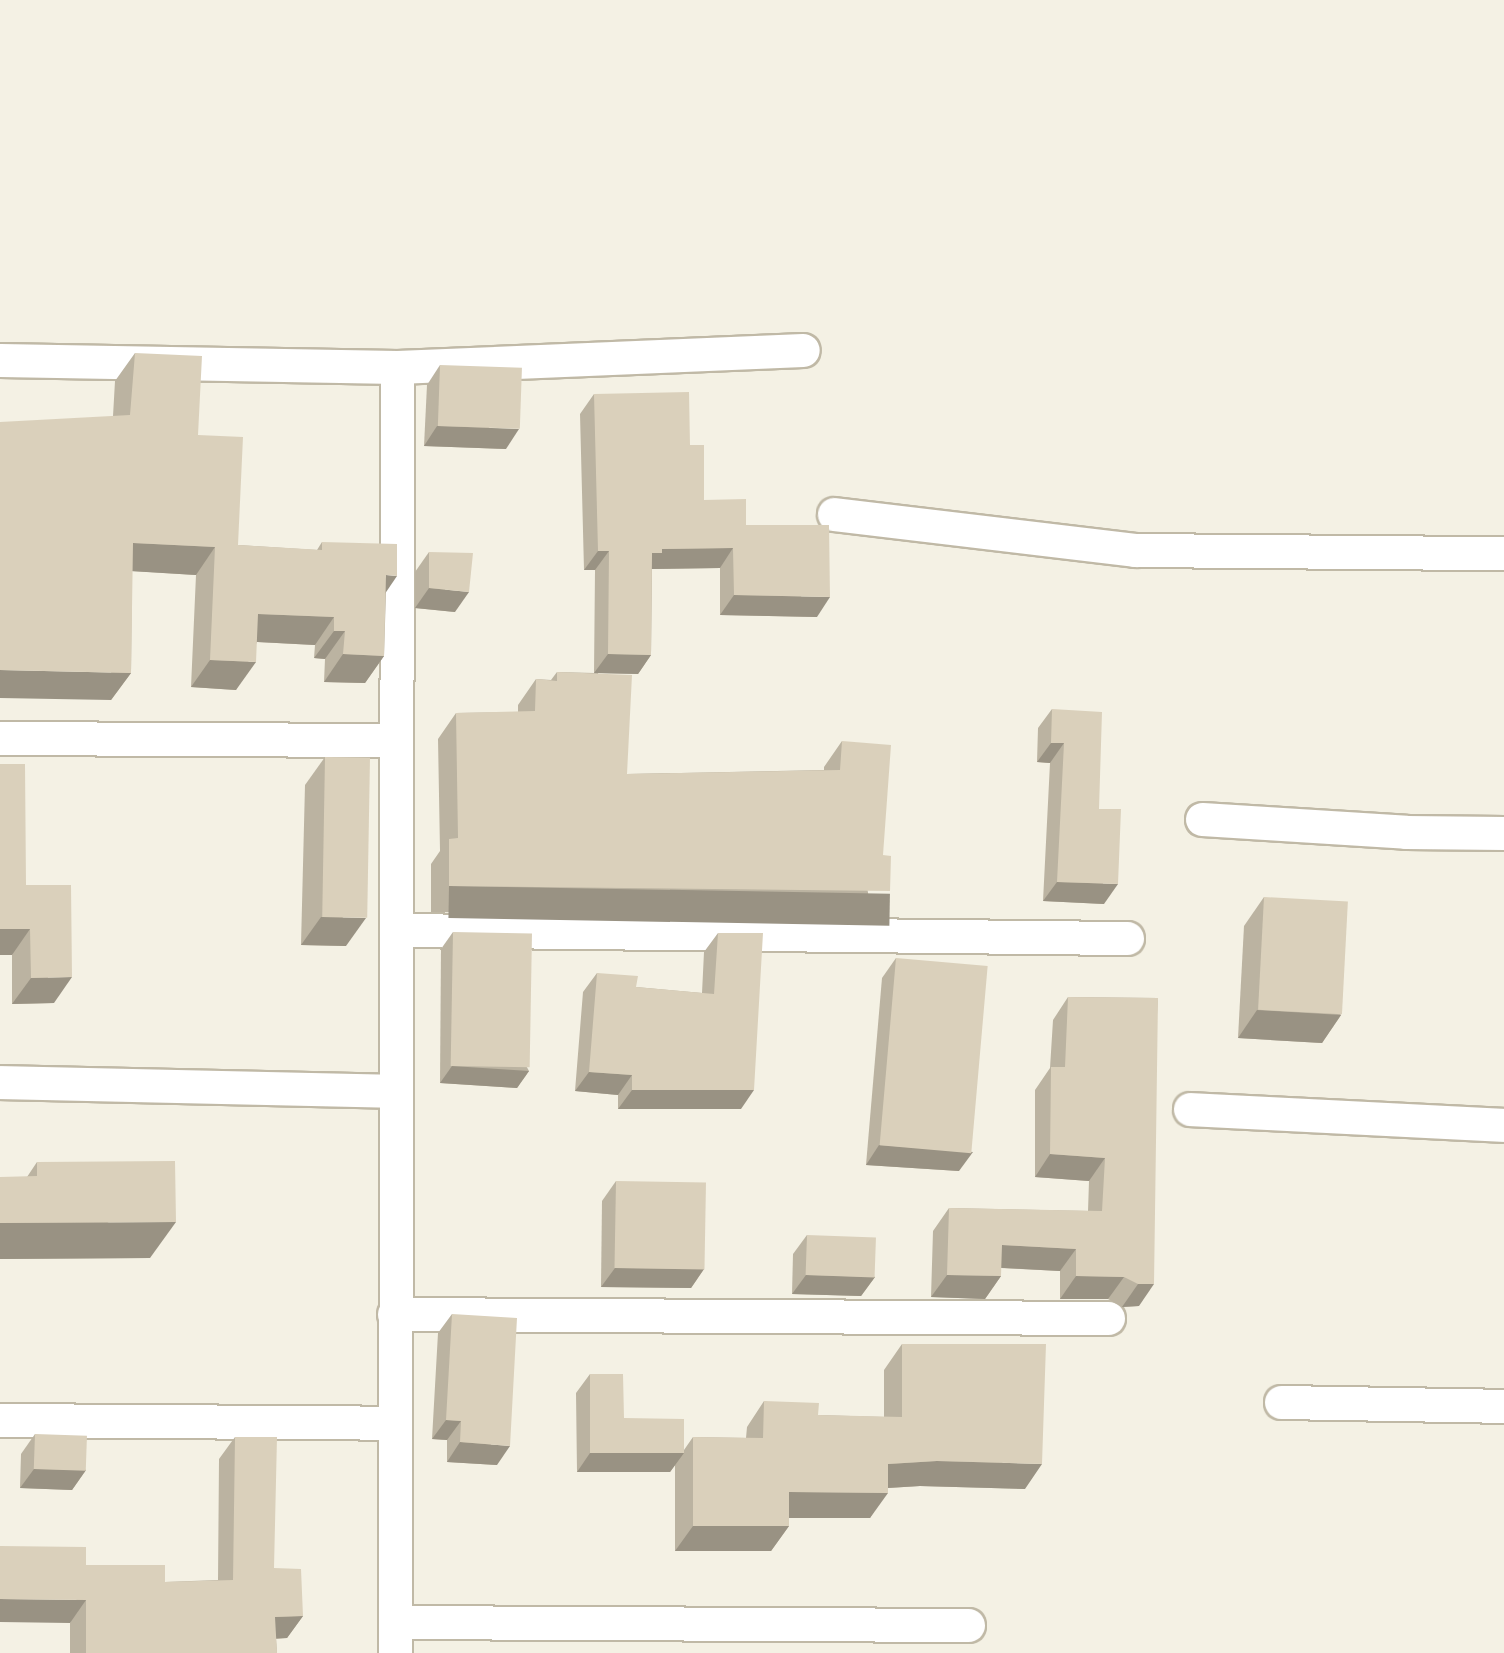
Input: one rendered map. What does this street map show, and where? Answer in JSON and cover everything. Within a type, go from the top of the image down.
[{"type":"street","points":[[0,360],[397,366],[803,350]]},
{"type":"street","points":[[397,366],[395,1637],[968,1625]]},
{"type":"street","points":[[834,514],[1135,550],[1504,553]]},
{"type":"street","points":[[0,738],[396,740]]},
{"type":"street","points":[[1202,819],[1406,832],[1504,833]]},
{"type":"street","points":[[396,930],[1127,938]]},
{"type":"street","points":[[0,1082],[395,1091]]},
{"type":"street","points":[[1190,1109],[1504,1125]]},
{"type":"street","points":[[394,1314],[1108,1318]]},
{"type":"street","points":[[1281,1402],[1504,1406]]},
{"type":"street","points":[[0,1420],[394,1423]]},
{"type":"building","points":[[135,353],[202,356],[198,435],[243,437],[238,545],[322,550],[322,542],[397,544],[397,576],[386,575],[384,656],[343,654],[345,631],[334,631],[334,617],[258,614],[256,662],[210,660],[215,547],[133,543],[131,673],[0,670],[0,422],[130,415]]},
{"type":"building","points":[[440,365],[522,368],[520,429],[438,426]]},
{"type":"building","points":[[689,392],[690,445],[704,445],[704,500],[746,499],[746,525],[829,525],[830,597],[734,595],[733,548],[662,549],[662,553],[652,553],[651,655],[608,654],[609,551],[598,551],[594,394]]},
{"type":"building","points":[[429,552],[473,553],[469,592],[429,588]]},
{"type":"building","points":[[557,672],[632,675],[627,774],[840,770],[842,741],[891,745],[883,855],[891,856],[890,891],[449,886],[449,839],[458,838],[456,713],[535,711],[536,679],[557,681]]},
{"type":"building","points":[[1052,709],[1102,712],[1099,809],[1121,809],[1118,884],[1057,882],[1064,743],[1051,743]]},
{"type":"building","points":[[325,757],[370,758],[367,918],[322,917]]},
{"type":"building","points":[[0,764],[25,764],[26,885],[71,885],[72,977],[31,978],[30,929],[0,929]]},
{"type":"building","points":[[1264,897],[1348,901],[1342,1014],[1258,1010]]},
{"type":"building","points":[[453,932],[532,933],[530,1067],[451,1066]]},
{"type":"building","points":[[718,933],[763,933],[754,1090],[632,1090],[632,1075],[589,1072],[597,973],[638,976],[636,987],[714,994]]},
{"type":"building","points":[[896,958],[988,966],[971,1153],[880,1145]]},
{"type":"building","points":[[1068,997],[1158,998],[1154,1284],[1138,1284],[1124,1277],[1076,1276],[1076,1249],[1002,1245],[1001,1276],[947,1275],[949,1208],[1102,1211],[1105,1158],[1050,1154],[1051,1067],[1065,1067]]},
{"type":"building","points":[[175,1161],[176,1222],[0,1223],[0,1177],[37,1176],[37,1162]]},
{"type":"building","points":[[616,1181],[706,1183],[704,1270],[614,1268]]},
{"type":"building","points":[[807,1235],[876,1237],[875,1277],[806,1275]]},
{"type":"building","points":[[452,1314],[517,1318],[510,1446],[460,1442],[461,1421],[446,1420]]},
{"type":"building","points":[[902,1344],[1046,1344],[1042,1464],[937,1461],[888,1464],[888,1493],[789,1492],[789,1526],[693,1526],[693,1437],[763,1438],[764,1401],[819,1403],[818,1415],[902,1417]]},
{"type":"building","points":[[590,1374],[623,1374],[624,1418],[684,1419],[684,1453],[590,1453]]},
{"type":"building","points":[[35,1434],[87,1436],[86,1471],[34,1469]]},
{"type":"building","points":[[235,1437],[277,1437],[274,1568],[301,1569],[303,1616],[275,1617],[277,1653],[86,1653],[86,1600],[0,1599],[0,1546],[86,1547],[86,1565],[165,1565],[165,1582],[233,1580]]}]
